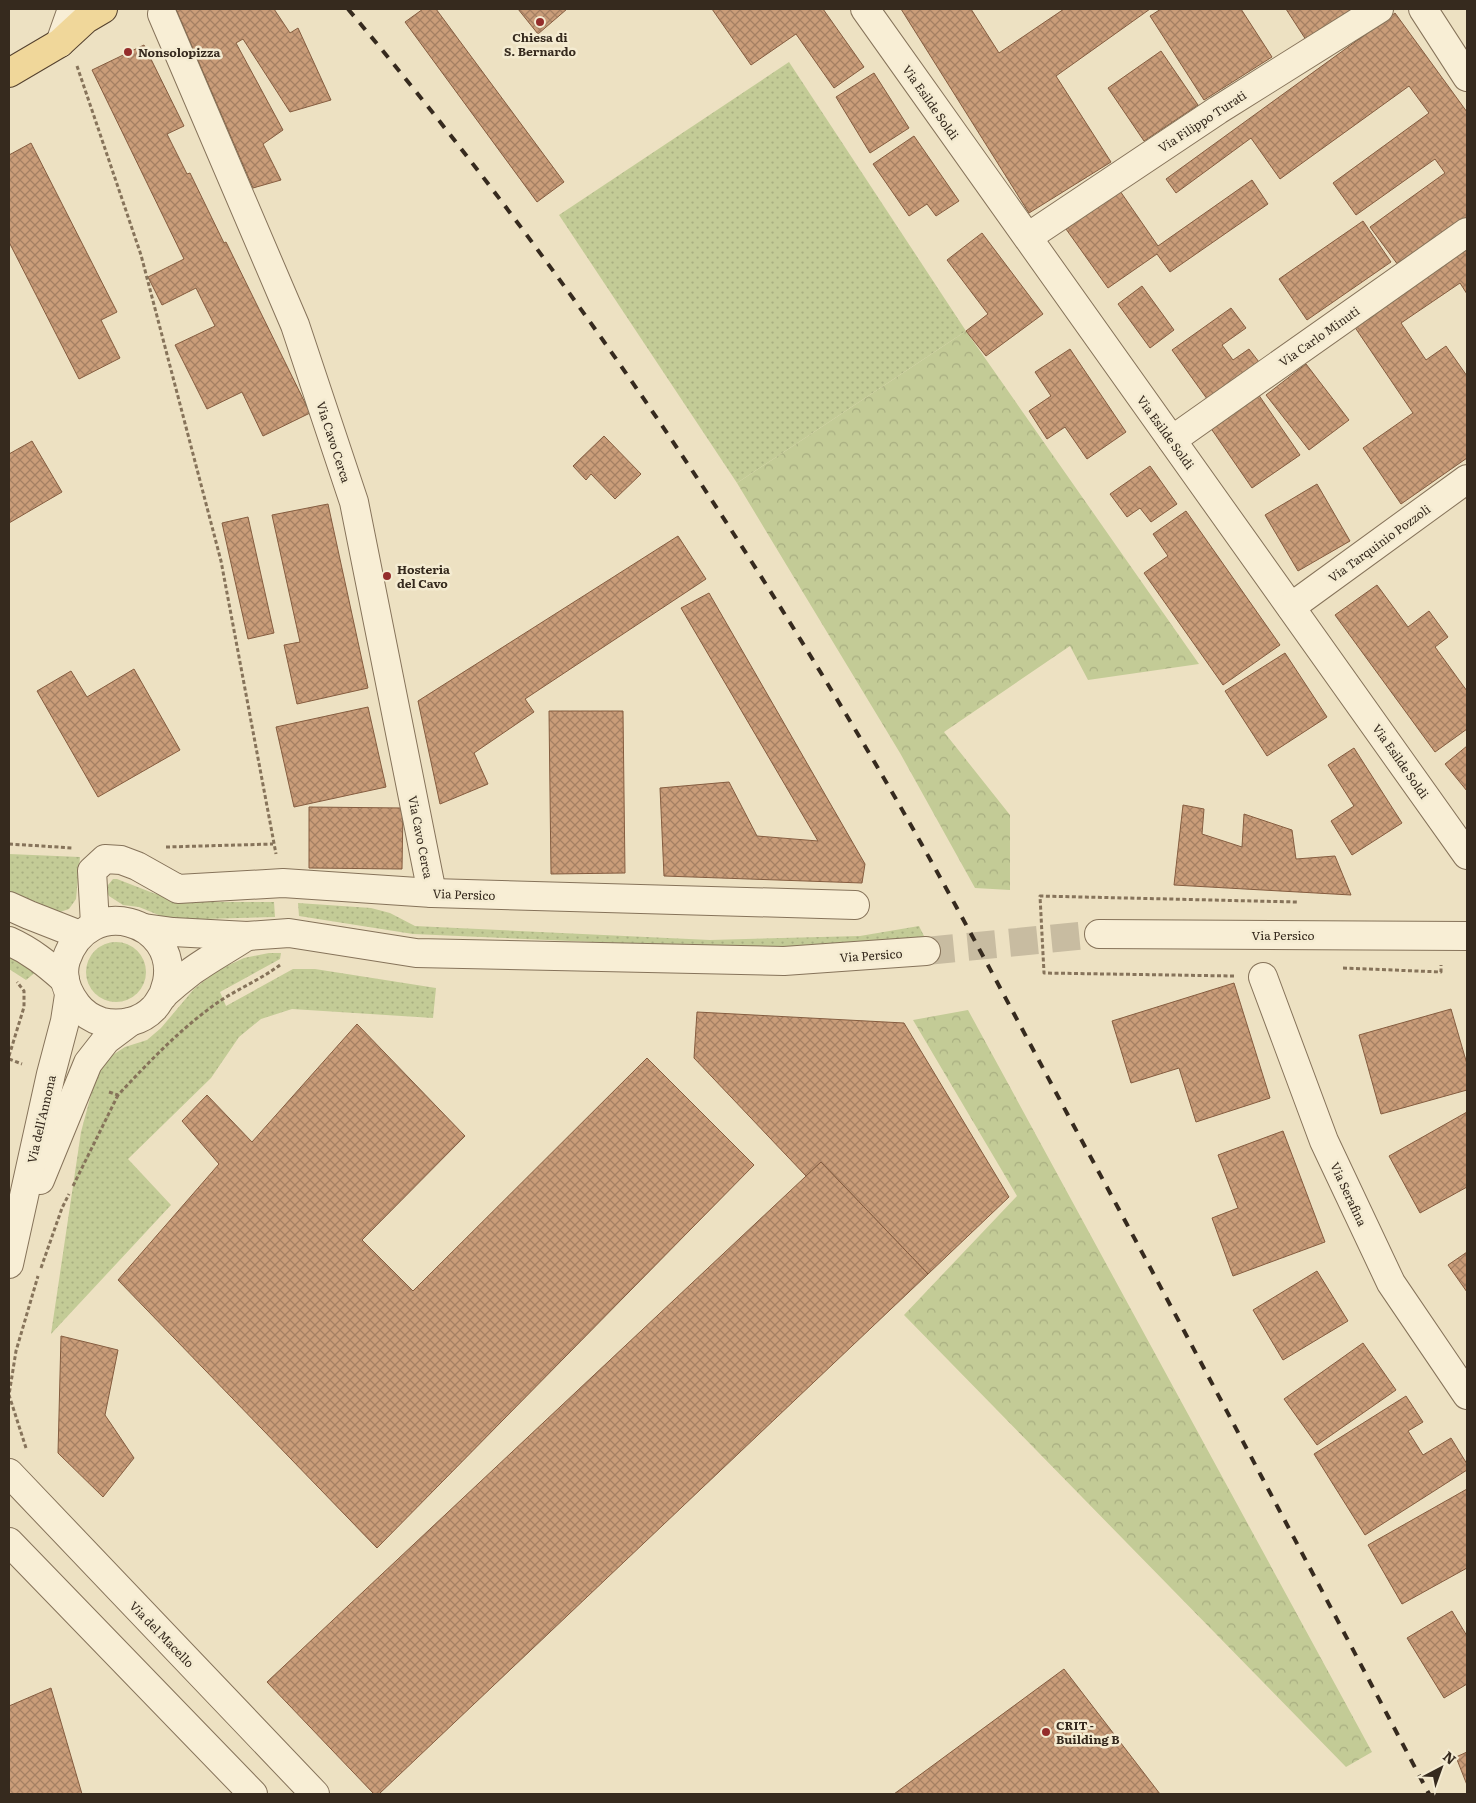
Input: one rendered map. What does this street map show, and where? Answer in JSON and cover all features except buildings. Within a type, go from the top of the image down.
[{"type":"main road","points":[[9,73],[60,43],[86,19],[103,9]]},
{"type":"street","points":[[60,43],[72,9]]},
{"type":"street","name":"Via Esilde Soldi","points":[[865,9],[1467,855]]},
{"type":"street","name":"Via Filippo Turati","points":[[1028,238],[1218,110],[1379,9]]},
{"type":"street","points":[[1423,9],[1467,77]]},
{"type":"street","name":"Via Cavo Cerca","points":[[162,14],[295,325],[354,502],[432,893]]},
{"type":"street","name":"Via Carlo Minuti","points":[[1172,440],[1467,232]]},
{"type":"street","name":"Via Tarquinio Pozzoli","points":[[1291,607],[1467,479]]},
{"type":"street","name":"Via Persico","points":[[856,905],[432,893],[283,883],[178,889],[137,866],[121,860],[105,859],[92,871],[92,880],[110,927],[247,936],[289,933],[416,953],[784,961],[926,951]]},
{"type":"street","points":[[9,906],[29,916],[110,927],[156,938],[164,951],[168,966],[167,981],[162,996],[154,1008],[143,1016],[130,1022],[112,1024],[94,1020],[80,1009],[67,988],[26,949],[9,941]]},
{"type":"street","points":[[67,988],[65,964],[70,948],[110,927]]},
{"type":"street","name":"Via Persico","points":[[1099,934],[1467,936]]},
{"type":"street","name":"Via Persico","points":[[162,996],[192,971],[247,936]]},
{"type":"street","name":"Via Serafina","points":[[1263,977],[1324,1141],[1391,1284],[1467,1395]]},
{"type":"street","name":"Via dell'Annona","points":[[11,1254],[51,1074],[65,1021],[67,988]]},
{"type":"street","name":"Via dell'Annona","points":[[11,1254],[88,1063],[106,1040],[130,1022]]},
{"type":"street","name":"Via del Macello","points":[[9,1473],[314,1794]]},
{"type":"street","points":[[9,1542],[253,1794]]},
{"type":"path","points":[[60,43],[74,57],[141,255],[221,561],[274,844]]},
{"type":"path","points":[[1343,968],[1441,972]]},
{"type":"path","points":[[9,1056],[24,1007],[24,991],[15,979]]},
{"type":"path","points":[[9,1394],[16,1351],[39,1273],[62,1208],[118,1095]]},
{"type":"green space","points":[[789,62],[966,331],[737,483],[559,215]]},
{"type":"green space","points":[[966,331],[1199,664],[1088,680],[1070,646],[944,732],[1010,815],[1010,890],[975,888],[900,753],[737,483]]},
{"type":"green space","points":[[9,854],[80,857],[76,899],[69,909],[54,914],[9,893]]},
{"type":"green space","points":[[113,879],[187,902],[274,902],[275,917],[171,920],[139,907],[123,905],[109,896],[106,890]]},
{"type":"green space","points":[[298,903],[371,908],[390,913],[415,926],[710,940],[860,936],[919,926],[925,938],[800,951],[413,934],[299,916]]},
{"type":"green space","points":[[116,942],[132,947],[137,951],[141,956],[146,972],[141,988],[137,993],[132,997],[116,1002],[100,997],[95,993],[91,988],[86,972],[91,956],[95,951],[100,947]]},
{"type":"green space","points":[[269,953],[281,953],[280,959],[220,992],[226,1006],[293,969],[315,969],[436,988],[433,1018],[292,1009],[261,1019],[239,1037],[211,1078],[128,1159],[171,1205],[51,1334],[81,1132],[96,1076],[108,1058],[125,1047],[147,1040],[161,1028],[194,989],[218,970],[244,958]]},
{"type":"green space","points":[[9,954],[37,971],[26,980],[9,969]]},
{"type":"green space","points":[[968,1010],[1372,1752],[1346,1767],[904,1315],[1017,1196],[913,1020]]},
{"type":"tunnel","points":[[926,951],[1099,934]]},
{"type":"railway","points":[[348,9],[484,179],[550,266],[613,355],[735,536],[850,721],[935,868],[989,967],[1429,1794]]},
{"type":"place","name":"Chiesa di S. Bernardo","points":[[540,22]]},
{"type":"place","name":"Nonsolopizza","points":[[128,52]]},
{"type":"place","name":"Hosteria del Cavo","points":[[387,576]]},
{"type":"place","name":"CRIT - Building B","points":[[1046,1732]]}]
